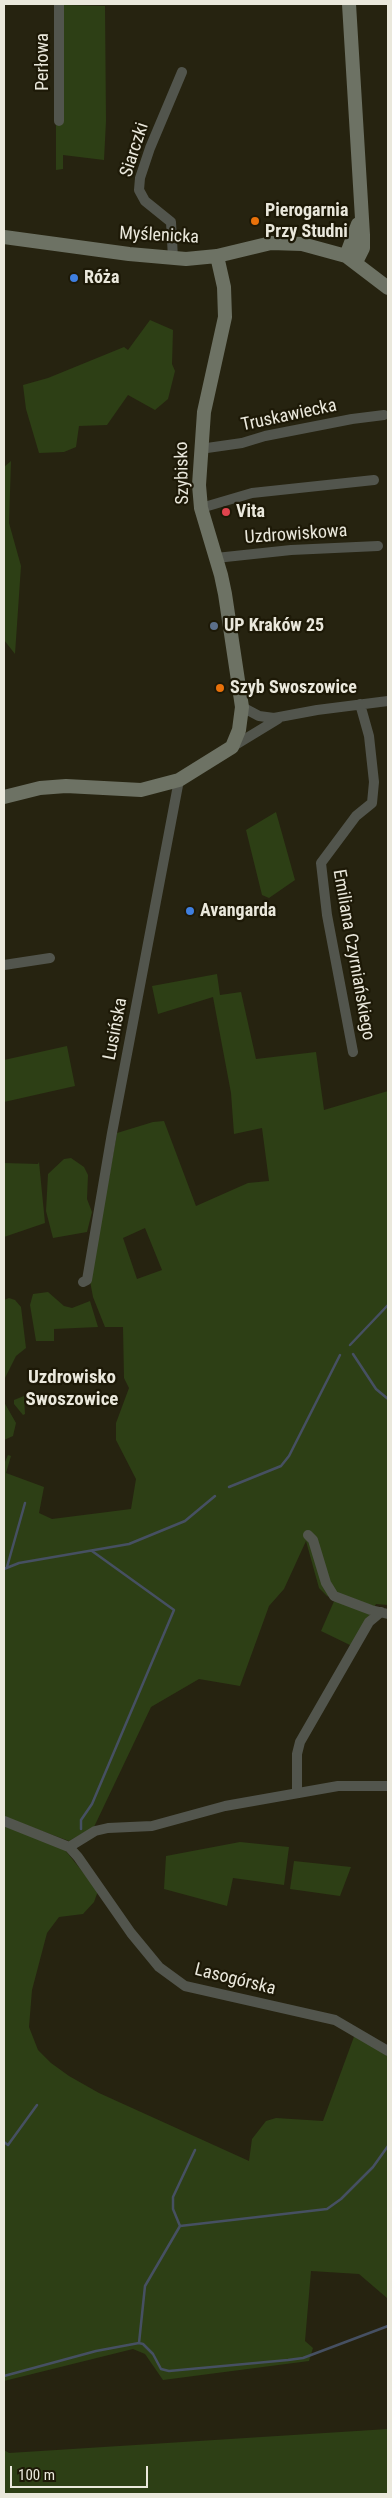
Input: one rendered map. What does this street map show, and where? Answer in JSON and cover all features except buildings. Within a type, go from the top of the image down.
[{"type":"street","name":"Perłowa","points":[[58,4],[59,121]]},
{"type":"street","points":[[349,4],[363,248],[351,259]]},
{"type":"street","name":"Siarczki","points":[[173,258],[171,222],[145,201],[139,190],[140,178],[150,148],[182,72]]},
{"type":"street","name":"Myślenicka","points":[[4,238],[33,243],[173,258],[217,256],[256,246],[287,243],[322,248],[351,259],[388,288]]},
{"type":"street","name":"Szybisko","points":[[217,256],[224,287],[225,317],[204,412],[200,449],[201,508],[222,580],[242,707],[242,722],[232,747]]},
{"type":"street","name":"Truskawiecka","points":[[200,449],[242,443],[266,436],[352,419],[384,415]]},
{"type":"street","points":[[201,508],[252,492],[374,480]]},
{"type":"street","name":"Uzdrowiskowa","points":[[216,558],[291,550],[378,546]]},
{"type":"street","points":[[242,707],[259,716],[280,718],[318,710],[388,701]]},
{"type":"street","name":"Emiliana Czyrniańskiego","points":[[353,1052],[327,915],[321,863],[356,816],[372,803],[374,782],[370,746],[360,704]]},
{"type":"street","points":[[4,797],[40,788],[66,786],[141,790],[179,780],[280,718]]},
{"type":"street","name":"Lusińska","points":[[84,1282],[87,1280],[112,1133],[179,780]]},
{"type":"street","points":[[4,965],[50,958]]},
{"type":"street","points":[[308,1535],[313,1540],[326,1583],[334,1596],[385,1613]]},
{"type":"street","points":[[297,1794],[296,1768],[300,1742],[369,1622],[385,1613]]},
{"type":"street","points":[[4,1821],[69,1847],[95,1831],[108,1828],[152,1826],[225,1806],[338,1786],[388,1786]]},
{"type":"street","name":"Lasogórska","points":[[69,1847],[78,1857],[130,1933],[159,1967],[185,1986],[335,2020],[388,2051]]},
{"type":"green space","points":[[63,5],[105,6],[106,121],[104,160],[63,155],[63,169],[56,170],[56,125],[63,124]]},
{"type":"green space","points":[[150,320],[173,330],[172,364],[175,371],[168,399],[155,410],[128,395],[107,425],[79,426],[76,447],[64,452],[39,453],[26,409],[23,385],[48,378],[124,347],[128,350]]},
{"type":"green space","points":[[11,461],[9,523],[21,566],[15,654],[4,640],[4,467]]},
{"type":"green space","points":[[276,812],[295,880],[269,898],[262,895],[246,830]]},
{"type":"green space","points":[[217,974],[220,995],[241,992],[256,1059],[316,1052],[324,1110],[388,1091],[388,1605],[376,1604],[352,1646],[321,1631],[335,1599],[327,1596],[319,1588],[306,1541],[284,1589],[269,1606],[240,1686],[199,1679],[151,1707],[94,1827],[69,1841],[4,1817],[4,1464],[8,1455],[11,1456],[6,1473],[44,1487],[39,1513],[52,1519],[131,1509],[136,1479],[116,1440],[116,1423],[129,1388],[124,1378],[123,1327],[105,1327],[93,1297],[90,1281],[117,1133],[153,1122],[164,1121],[196,1206],[248,1183],[269,1181],[262,1128],[234,1134],[231,1093],[213,997],[158,1014],[152,986]],"holes":[[[145,1228],[162,1270],[137,1279],[123,1238]]]},
{"type":"green space","points":[[67,1046],[75,1086],[4,1102],[4,1060]]},
{"type":"green space","points":[[71,1158],[84,1167],[88,1175],[87,1199],[92,1212],[87,1232],[53,1238],[46,1211],[48,1174],[64,1159]]},
{"type":"green space","points":[[39,1162],[45,1223],[4,1237],[4,1163],[38,1164]]},
{"type":"green space","points":[[48,1292],[64,1306],[72,1308],[90,1301],[98,1327],[54,1329],[54,1341],[36,1341],[30,1305],[33,1294]]},
{"type":"green space","points":[[9,1298],[15,1300],[21,1307],[26,1348],[16,1356],[4,1380],[4,1300]]},
{"type":"green space","points":[[24,1396],[25,1414],[23,1415],[14,1404],[14,1400]]},
{"type":"green space","points":[[4,1402],[16,1423],[13,1436],[4,1440]]},
{"type":"green space","points":[[4,1825],[65,1850],[98,1891],[94,1902],[83,1914],[59,1917],[47,1933],[32,1990],[29,2027],[38,2050],[51,2063],[69,2076],[99,2093],[249,2161],[252,2139],[266,2121],[276,2118],[323,2121],[355,2034],[388,2056],[388,2297],[359,2274],[311,2271],[305,2341],[313,2348],[309,2361],[163,2380],[145,2354],[133,2349],[4,2381]]},
{"type":"green space","points":[[240,1842],[289,1847],[284,1885],[233,1878],[227,1906],[164,1889],[166,1856]]},
{"type":"green space","points":[[294,1861],[351,1867],[340,1896],[290,1889]]},
{"type":"green space","points":[[388,2429],[388,2494],[4,2494],[4,2450],[9,2453]]},
{"type":"waterway","points":[[350,1345],[388,1305]]},
{"type":"waterway","points":[[353,1354],[376,1389],[388,1399]]},
{"type":"waterway","points":[[229,1487],[281,1466],[289,1456],[340,1355]]},
{"type":"waterway","points":[[4,1569],[19,1563],[129,1544],[185,1521],[215,1496]]},
{"type":"waterway","points":[[7,1567],[25,1503]]},
{"type":"waterway","points":[[81,1829],[81,1820],[92,1804],[174,1610],[92,1551]]},
{"type":"waterway","points":[[4,2142],[8,2145],[37,2105]]},
{"type":"waterway","points":[[139,2343],[145,2286],[180,2226],[327,2209],[341,2199],[373,2167],[388,2146]]},
{"type":"waterway","points":[[180,2226],[173,2209],[173,2197],[195,2150]]},
{"type":"waterway","points":[[4,2376],[96,2351],[139,2343],[143,2344],[153,2354],[161,2369],[169,2371],[288,2360],[303,2358],[388,2326]]},
{"type":"place","name":"Pierogarnia Przy Studni","points":[[255,221]]},
{"type":"place","name":"Róża","points":[[74,278]]},
{"type":"place","name":"Vita","points":[[226,512]]},
{"type":"place","name":"UP Kraków 25","points":[[214,626]]},
{"type":"place","name":"Szyb Swoszowice","points":[[220,688]]},
{"type":"place","name":"Avangarda","points":[[190,911]]},
{"type":"district","name":"Uzdrowisko Swoszowice","points":[[72,1389]]}]
